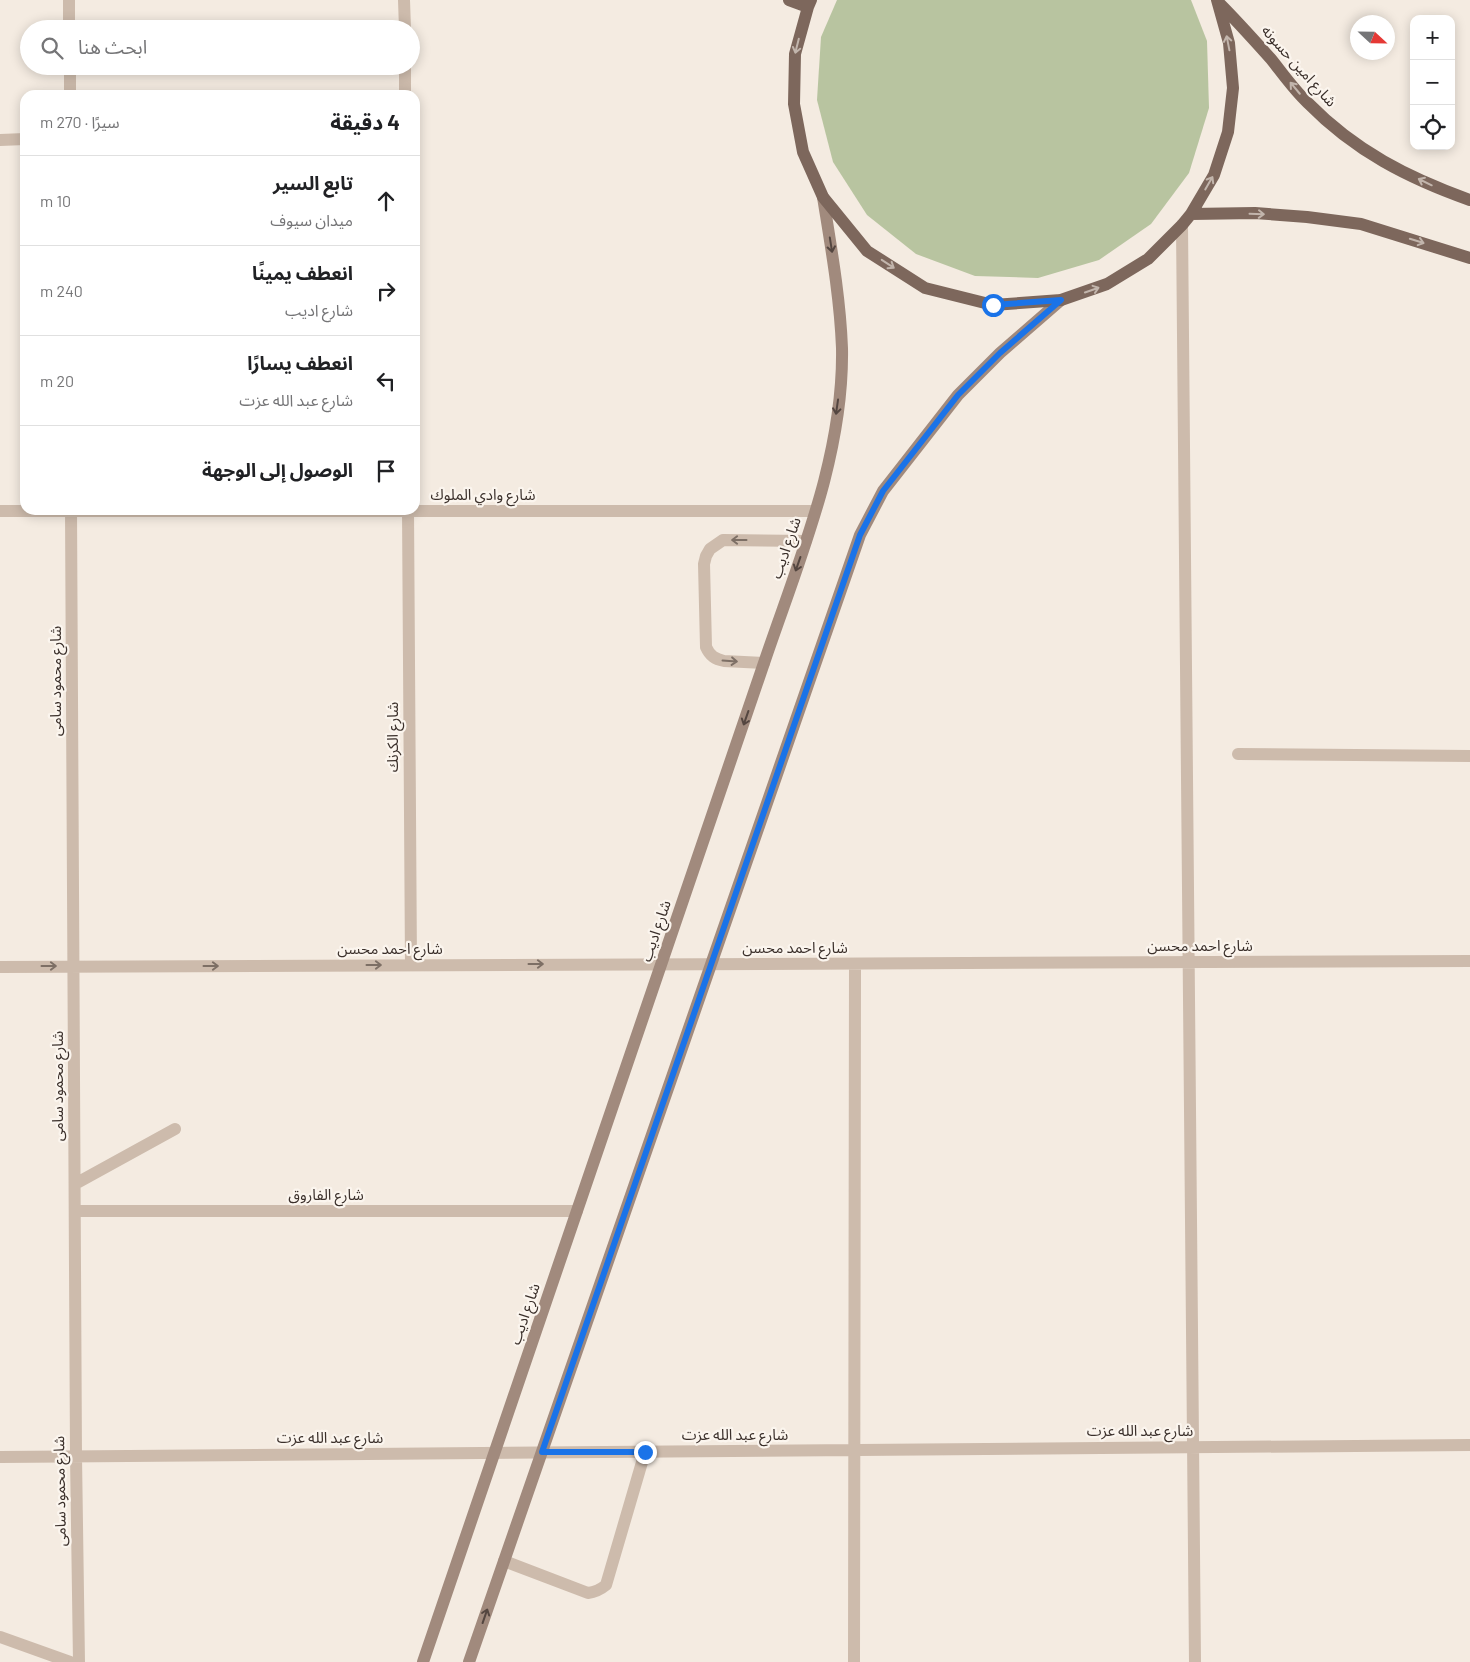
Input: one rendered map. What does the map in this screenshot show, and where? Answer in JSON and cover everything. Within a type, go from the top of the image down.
[{"type":"main road","points":[[789,0],[810,3],[795,54],[794,104],[803,152],[823,197],[868,251],[925,288],[993,305],[1061,300],[1107,284],[1148,259],[1191,214],[1214,175],[1228,132],[1233,88],[1229,43],[1217,0]]},
{"type":"main road","name":"شارع امين حسونه","points":[[1217,0],[1270,58],[1307,103],[1345,137],[1382,162],[1438,189],[1470,200]]},
{"type":"main road","name":"شارع اديب","points":[[423,1662],[806,541],[829,462],[838,401],[842,349],[839,297],[823,197]]},
{"type":"main road","points":[[1191,214],[1264,214],[1361,224],[1470,258]]},
{"type":"main road","points":[[469,1662],[860,535],[883,491],[958,395],[1000,353],[1061,300]]},
{"type":"street","points":[[69,0],[70,20]]},
{"type":"street","points":[[404,0],[405,20]]},
{"type":"street","points":[[70,75],[70,90]]},
{"type":"street","points":[[405,75],[405,90]]},
{"type":"street","points":[[0,140],[20,140]]},
{"type":"street","points":[[1182,225],[1195,1662]]},
{"type":"street","name":"شارع وادي الملوك","points":[[0,511],[20,511]]},
{"type":"street","name":"شارع وادي الملوك","points":[[420,511],[815,511]]},
{"type":"street","name":"شارع محمود سامى","points":[[71,515],[74,1211],[79,1662]]},
{"type":"street","name":"شارع الكرنك","points":[[408,515],[411,965]]},
{"type":"street","points":[[764,663],[718,660],[708,652],[706,648],[704,564],[706,556],[710,549],[723,540],[806,541]]},
{"type":"street","points":[[1238,754],[1470,756]]},
{"type":"street","name":"شارع احمد محسن","points":[[0,967],[1470,961]]},
{"type":"street","points":[[854,1662],[855,964]]},
{"type":"street","points":[[75,1184],[175,1129]]},
{"type":"street","name":"شارع الفاروق","points":[[74,1211],[577,1212]]},
{"type":"street","name":"شارع عبد الله عزت","points":[[0,1457],[1470,1445]]},
{"type":"street","points":[[504,1561],[588,1592],[601,1590],[606,1585],[645,1452]]},
{"type":"street","points":[[0,1637],[70,1662]]},
{"type":"green space","points":[[837,0],[1191,0],[1207,41],[1209,108],[1189,173],[1151,224],[1099,260],[1038,278],[975,276],[916,254],[867,215],[833,162],[817,100],[821,37]]},
{"type":"route","points":[[645,1452],[542,1452],[860,535],[883,491],[958,395],[1000,353],[1061,300],[993,305]]}]
